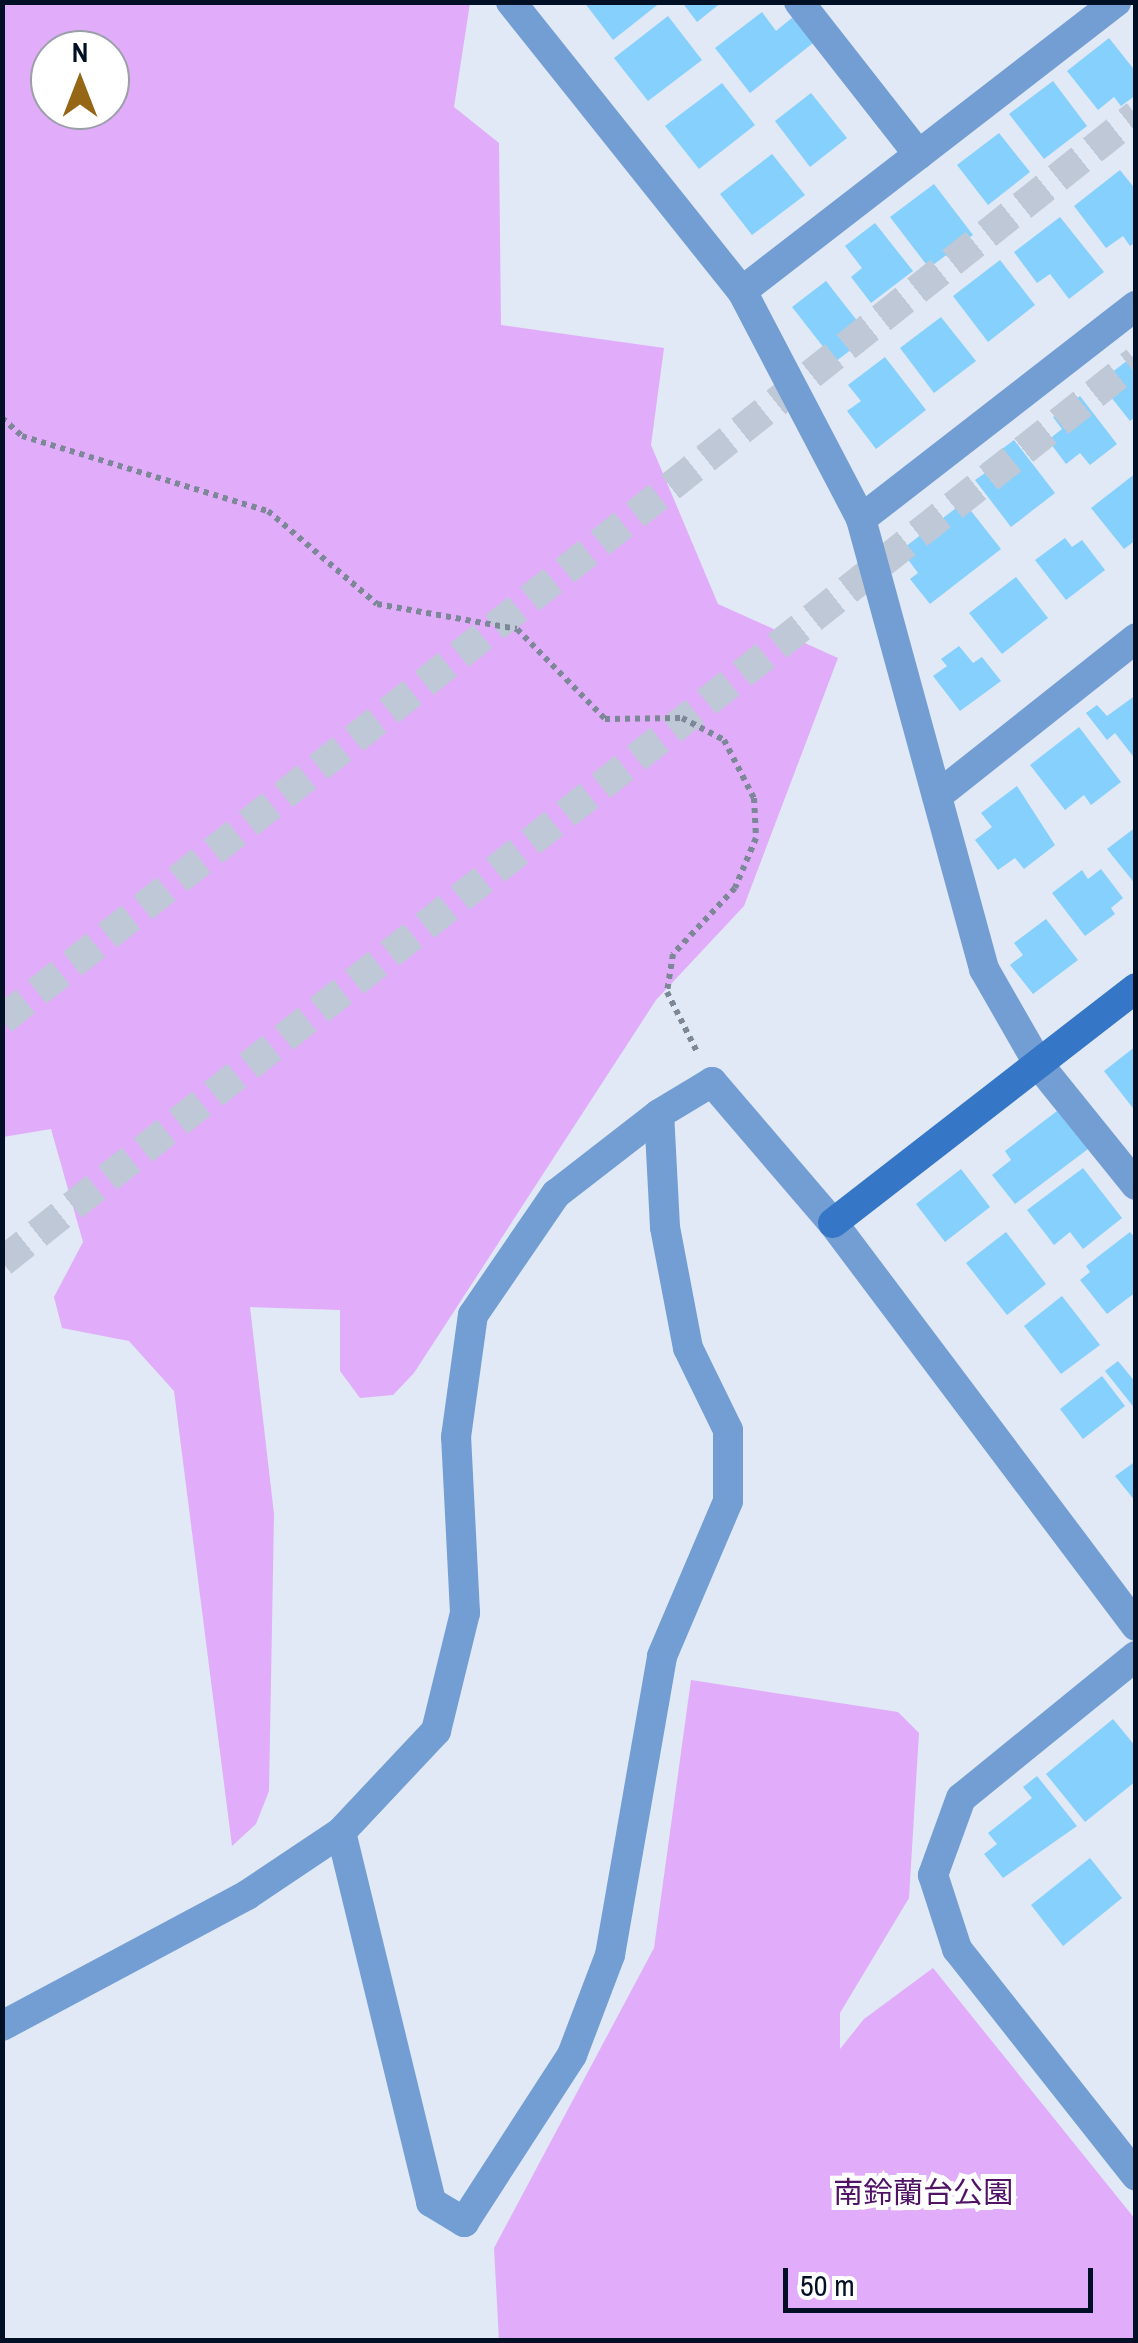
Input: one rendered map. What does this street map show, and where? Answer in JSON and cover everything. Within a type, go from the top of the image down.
[{"type":"street","points":[[511,2],[742,292],[861,519],[984,970],[1039,1065],[1136,1185]]},
{"type":"street","points":[[799,2],[919,155]]},
{"type":"street","points":[[742,292],[1116,2]]},
{"type":"street","points":[[861,519],[1136,306]]},
{"type":"street","points":[[936,796],[1136,638]]},
{"type":"street","points":[[834,1223],[1136,988]]},
{"type":"street","points":[[2,2026],[247,1895],[340,1832],[436,1731],[465,1613],[456,1437],[473,1314],[556,1194],[659,1114],[712,1082],[834,1223],[1136,1626]]},
{"type":"street","points":[[340,1832],[431,2202],[464,2222],[572,2055],[610,1955],[662,1656],[728,1501],[728,1430],[688,1348],[665,1228],[659,1114]]},
{"type":"street","points":[[1136,1656],[961,1798],[933,1875],[957,1948],[1136,2176]]},
{"type":"path","points":[[2,418],[22,436],[268,511],[377,604],[517,629],[604,719],[682,718],[724,740],[754,798],[756,838],[735,888],[673,954],[668,992],[712,1082]]},
{"type":"green space","points":[[3,2],[470,3],[454,107],[499,143],[501,325],[664,348],[651,445],[718,604],[838,658],[744,906],[656,1000],[414,1373],[393,1395],[360,1398],[340,1371],[340,1310],[250,1307],[274,1514],[269,1791],[256,1824],[232,1846],[174,1391],[129,1341],[62,1328],[54,1297],[83,1242],[51,1129],[3,1137]]},
{"type":"green space","name":"南鈴蘭台公園","points":[[691,1680],[898,1712],[919,1733],[909,1898],[840,2013],[840,2049],[864,2019],[933,1968],[1135,2219],[1135,2340],[499,2340],[494,2248],[654,1948]]},
{"type":"building","points":[[584,2],[661,2],[613,40]]},
{"type":"building","points":[[682,2],[722,2],[697,22]]},
{"type":"building","points":[[762,12],[776,31],[793,17],[813,43],[750,93],[715,48]]},
{"type":"building","points":[[668,16],[702,60],[648,101],[614,58]]},
{"type":"building","points":[[1109,38],[1136,72],[1136,95],[1121,106],[1114,97],[1098,110],[1067,71]]},
{"type":"building","points":[[1053,81],[1087,126],[1044,159],[1009,114]]},
{"type":"building","points":[[722,83],[755,125],[699,169],[665,126]]},
{"type":"building","points":[[811,93],[847,138],[810,167],[775,121]]},
{"type":"building","points":[[999,133],[1030,172],[988,205],[957,165]]},
{"type":"building","points":[[772,154],[805,195],[752,235],[720,194]]},
{"type":"building","points":[[1120,170],[1136,190],[1136,242],[1130,246],[1123,236],[1106,248],[1074,206]]},
{"type":"building","points":[[934,184],[973,235],[929,268],[890,217]]},
{"type":"building","points":[[1060,217],[1104,272],[1069,299],[1050,274],[1037,283],[1014,252]]},
{"type":"building","points":[[875,223],[913,271],[871,303],[851,277],[862,268],[845,246]]},
{"type":"building","points":[[1000,260],[1035,305],[988,342],[953,296]]},
{"type":"building","points":[[826,281],[869,336],[835,362],[792,307]]},
{"type":"building","points":[[941,317],[976,361],[934,393],[900,348]]},
{"type":"building","points":[[1136,354],[1136,417],[1130,421],[1099,382]]},
{"type":"building","points":[[885,357],[926,410],[876,449],[847,411],[861,401],[848,385]]},
{"type":"building","points":[[1080,396],[1117,444],[1090,465],[1080,453],[1066,464],[1048,440],[1062,429],[1053,417]]},
{"type":"building","points":[[1014,440],[1055,493],[1011,527],[975,480],[988,471],[982,464]]},
{"type":"building","points":[[1136,473],[1136,540],[1124,549],[1091,508]]},
{"type":"building","points":[[964,502],[1001,549],[930,604],[910,579],[918,573],[901,550]]},
{"type":"building","points":[[1065,538],[1072,547],[1082,540],[1105,570],[1066,600],[1035,560]]},
{"type":"building","points":[[1016,577],[1048,618],[1002,654],[969,613]]},
{"type":"building","points":[[959,646],[973,663],[982,657],[1001,681],[960,711],[933,676],[947,666],[941,659]]},
{"type":"building","points":[[1136,695],[1136,760],[1115,733],[1107,740],[1086,713],[1097,705],[1107,716]]},
{"type":"building","points":[[1079,727],[1121,782],[1091,805],[1084,795],[1065,810],[1030,765]]},
{"type":"building","points":[[1017,786],[1055,845],[1024,869],[1015,858],[998,870],[975,840],[992,827],[981,813]]},
{"type":"building","points":[[1136,827],[1136,885],[1107,849]]},
{"type":"building","points":[[1101,869],[1123,898],[1111,908],[1115,914],[1085,936],[1052,893],[1082,870],[1088,879]]},
{"type":"building","points":[[1046,919],[1078,960],[1033,994],[1010,965],[1023,955],[1014,943]]},
{"type":"building","points":[[1136,1046],[1136,1112],[1104,1071]]},
{"type":"building","points":[[1057,1111],[1088,1149],[1015,1204],[992,1175],[1011,1160],[1005,1151]]},
{"type":"building","points":[[1083,1168],[1122,1218],[1083,1249],[1070,1232],[1054,1245],[1027,1210]]},
{"type":"building","points":[[961,1169],[990,1207],[945,1242],[916,1204]]},
{"type":"building","points":[[1006,1232],[1046,1284],[1007,1315],[966,1263]]},
{"type":"building","points":[[1130,1232],[1136,1239],[1136,1292],[1107,1314],[1080,1280],[1090,1272],[1086,1266]]},
{"type":"building","points":[[1062,1296],[1100,1345],[1061,1374],[1024,1326]]},
{"type":"building","points":[[1118,1361],[1136,1383],[1136,1410],[1105,1371]]},
{"type":"building","points":[[1102,1376],[1125,1406],[1083,1439],[1060,1409]]},
{"type":"building","points":[[1136,1461],[1136,1502],[1115,1476]]},
{"type":"building","points":[[1113,1719],[1136,1747],[1136,1781],[1085,1822],[1046,1774]]},
{"type":"building","points":[[1037,1776],[1077,1826],[1003,1878],[984,1854],[997,1844],[988,1833],[1032,1798],[1023,1787]]},
{"type":"building","points":[[1090,1858],[1122,1898],[1063,1946],[1031,1905]]},
{"type":"tunnel","points":[[2,1020],[1136,115]]},
{"type":"tunnel","points":[[2,1262],[1136,361]]}]
